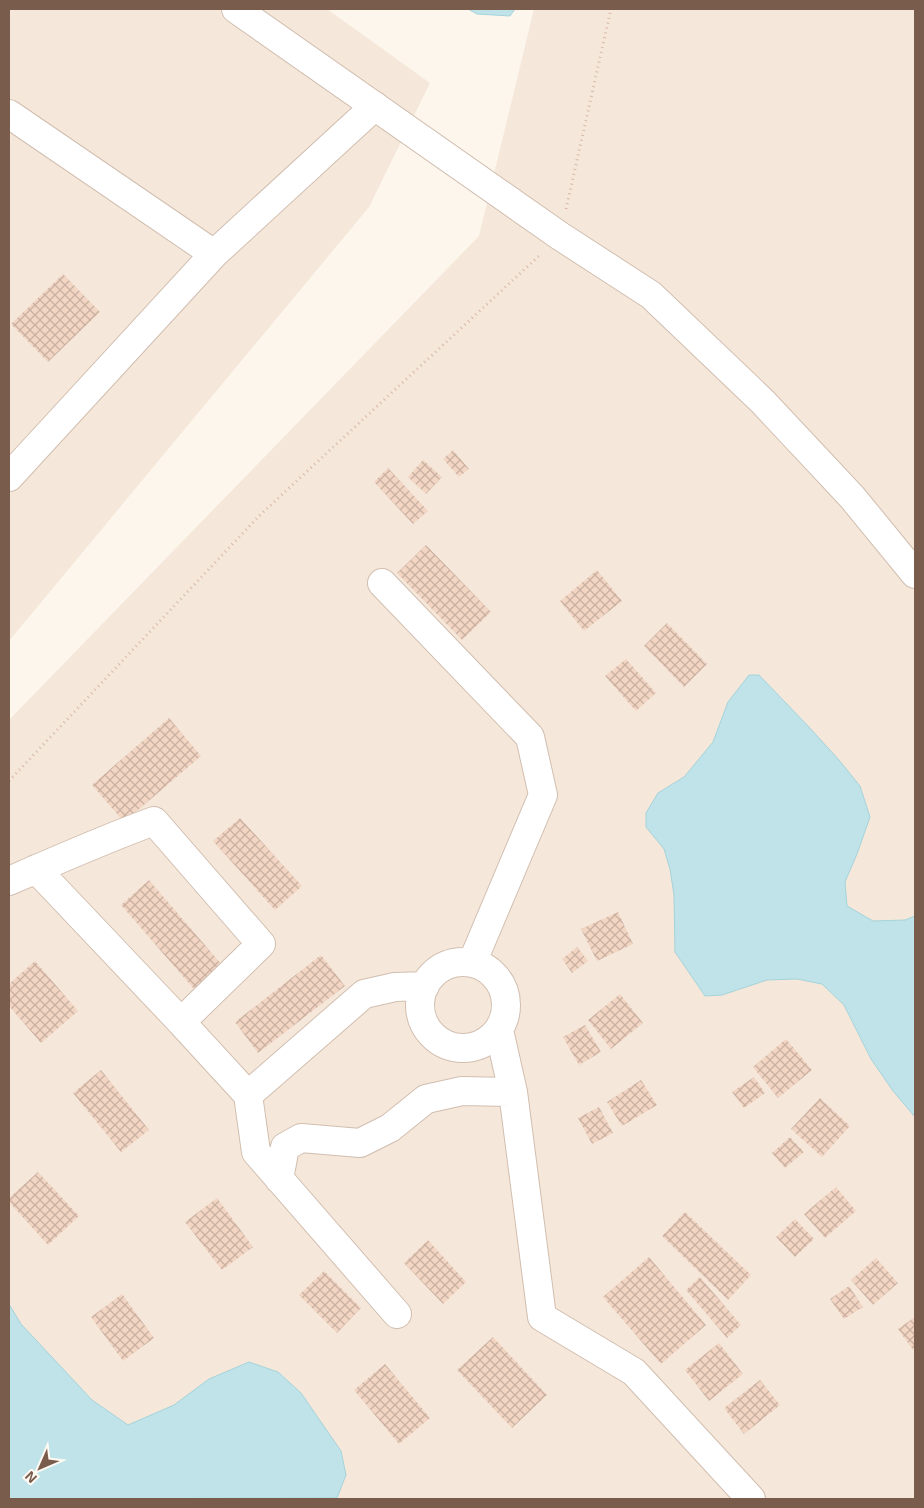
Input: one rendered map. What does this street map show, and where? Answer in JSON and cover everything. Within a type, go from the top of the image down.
[{"type":"street","points":[[236,9],[560,236],[651,295],[763,402],[852,497],[915,574]]},
{"type":"street","points":[[9,477],[214,254],[375,106]]},
{"type":"street","points":[[9,114],[214,254]]},
{"type":"street","points":[[382,583],[530,737],[537,766],[543,795],[472,963]]},
{"type":"street","points":[[9,881],[120,833],[154,821],[261,944],[181,1022]]},
{"type":"street","points":[[36,869],[248,1095],[256,1152],[397,1314]]},
{"type":"street","points":[[458,962],[472,963],[491,972],[504,989],[505,1017],[498,1030],[488,1040],[476,1046],[462,1048],[448,1045],[436,1038],[427,1027],[421,1014],[424,986],[433,974],[444,966],[458,962]]},
{"type":"street","points":[[248,1095],[364,994],[394,987],[424,986]]},
{"type":"street","points":[[498,1030],[513,1092],[542,1317],[634,1372],[751,1499]]},
{"type":"street","points":[[279,1179],[285,1147],[301,1138],[360,1143],[390,1128],[426,1099],[462,1091],[513,1092]]},
{"type":"path","points":[[9,781],[259,516],[560,236],[611,9]]},
{"type":"shaded area","points":[[9,9],[327,9],[430,83],[369,207],[9,641]]},
{"type":"shaded area","points":[[534,9],[915,9],[915,1499],[9,1499],[9,720],[479,236]]},
{"type":"water","points":[[468,9],[515,9],[510,16],[477,14]]},
{"type":"water","points":[[749,675],[759,675],[839,760],[860,786],[870,817],[845,882],[847,906],[873,921],[905,920],[915,916],[915,1117],[893,1091],[871,1059],[844,1005],[822,984],[797,979],[767,980],[722,995],[705,996],[675,952],[674,895],[670,869],[664,849],[646,827],[646,813],[658,793],[684,777],[713,742],[728,702]]},
{"type":"water","points":[[9,1304],[21,1324],[92,1400],[128,1425],[174,1405],[209,1379],[249,1362],[278,1372],[301,1393],[341,1451],[346,1475],[337,1498],[9,1499]]},
{"type":"building","points":[[63,274],[100,312],[48,362],[11,324]]},
{"type":"building","points":[[453,450],[469,469],[459,477],[443,459]]},
{"type":"building","points":[[423,460],[442,477],[426,494],[408,477]]},
{"type":"building","points":[[388,468],[428,511],[413,524],[374,482]]},
{"type":"building","points":[[426,545],[491,612],[462,640],[397,573]]},
{"type":"building","points":[[597,570],[622,601],[584,631],[560,601]]},
{"type":"building","points":[[667,623],[707,664],[684,687],[644,646]]},
{"type":"building","points":[[626,659],[656,693],[636,711],[605,676]]},
{"type":"building","points":[[169,718],[201,756],[124,822],[92,785]]},
{"type":"building","points":[[240,818],[302,886],[275,910],[213,841]]},
{"type":"building","points":[[149,880],[222,965],[194,989],[121,905]]},
{"type":"building","points":[[618,912],[633,944],[597,961],[581,929]]},
{"type":"building","points":[[577,947],[588,961],[572,973],[562,959]]},
{"type":"building","points":[[321,955],[345,986],[258,1053],[235,1022]]},
{"type":"building","points":[[35,961],[78,1011],[41,1043],[9,1006],[9,984]]},
{"type":"building","points":[[620,994],[643,1023],[611,1049],[588,1020]]},
{"type":"building","points":[[585,1025],[601,1052],[579,1065],[563,1037]]},
{"type":"building","points":[[786,1039],[812,1070],[778,1098],[753,1067]]},
{"type":"building","points":[[101,1070],[149,1130],[121,1152],[73,1093]]},
{"type":"building","points":[[754,1077],[765,1093],[744,1108],[732,1092]]},
{"type":"building","points":[[641,1080],[657,1105],[622,1126],[607,1102]]},
{"type":"building","points":[[820,1098],[850,1126],[822,1157],[791,1129]]},
{"type":"building","points":[[599,1107],[613,1133],[592,1144],[578,1118]]},
{"type":"building","points":[[790,1137],[804,1152],[785,1168],[772,1153]]},
{"type":"building","points":[[38,1172],[79,1216],[48,1245],[9,1202],[9,1198]]},
{"type":"building","points":[[836,1187],[856,1211],[825,1238],[804,1214]]},
{"type":"building","points":[[217,1198],[253,1247],[222,1270],[185,1222]]},
{"type":"building","points":[[685,1212],[751,1275],[728,1300],[662,1236]]},
{"type":"building","points":[[795,1219],[814,1239],[795,1257],[776,1237]]},
{"type":"building","points":[[428,1240],[466,1282],[443,1304],[404,1263]]},
{"type":"building","points":[[649,1257],[706,1325],[661,1364],[603,1297]]},
{"type":"building","points":[[876,1258],[898,1283],[873,1305],[851,1280]]},
{"type":"building","points":[[324,1271],[361,1308],[337,1333],[299,1295]]},
{"type":"building","points":[[700,1277],[741,1325],[727,1338],[686,1290]]},
{"type":"building","points":[[849,1286],[863,1307],[844,1319],[830,1299]]},
{"type":"building","points":[[122,1294],[154,1338],[123,1361],[91,1317]]},
{"type":"building","points":[[915,1317],[915,1348],[913,1350],[898,1329]]},
{"type":"building","points":[[493,1337],[547,1395],[512,1428],[457,1370]]},
{"type":"building","points":[[719,1343],[743,1374],[709,1401],[685,1370]]},
{"type":"building","points":[[385,1364],[430,1418],[399,1444],[354,1390]]},
{"type":"building","points":[[760,1380],[780,1405],[744,1434],[724,1408]]}]
